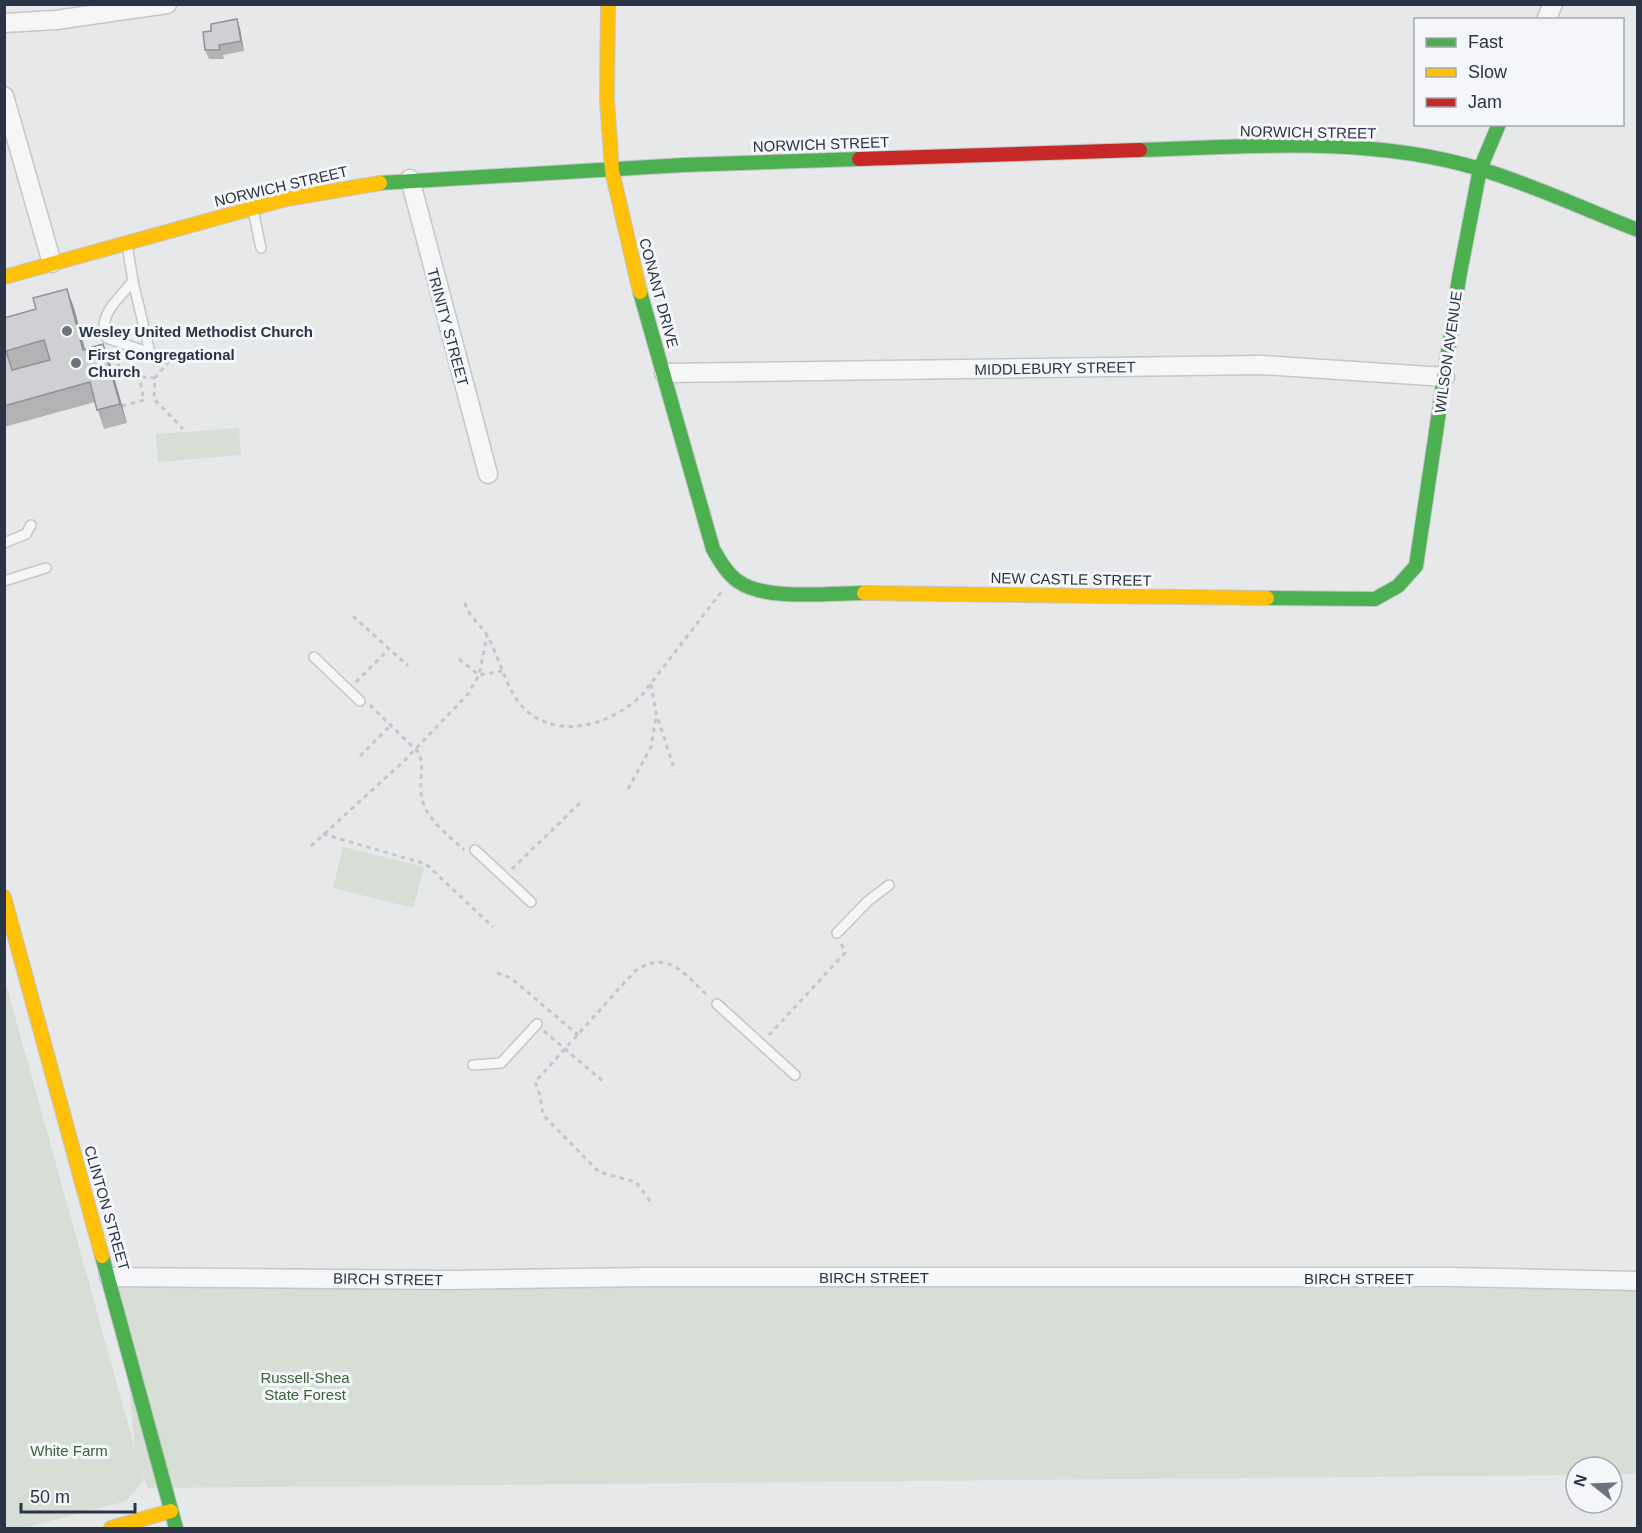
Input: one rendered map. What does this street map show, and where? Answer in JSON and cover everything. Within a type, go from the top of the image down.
[{"type":"street","points":[[4,23],[56,20],[167,4]]},
{"type":"street","name":"CONANT DRIVE","points":[[608,4],[607,99],[612,171],[639,290],[714,549],[733,579]]},
{"type":"street","points":[[1547,18],[1553,4]]},
{"type":"street","points":[[4,96],[52,263]]},
{"type":"street","name":"WILSON AVENUE","points":[[1406,580],[1416,566],[1423,531],[1459,278],[1480,169],[1498,126]]},
{"type":"street","name":"NORWICH STREET","points":[[4,277],[252,208],[338,188],[410,180],[612,171],[683,165],[1218,147],[1324,146],[1398,152],[1480,169],[1638,230]]},
{"type":"street","name":"TRINITY STREET","points":[[410,180],[488,474]]},
{"type":"street","name":"MIDDLEBURY STREET","points":[[664,373],[1262,365],[1445,377]]},
{"type":"street","name":"NEW CASTLE STREET","points":[[733,579],[748,589],[765,592],[1375,599],[1392,592],[1406,580]]},
{"type":"street","name":"CLINTON STREET","points":[[4,897],[110,1276],[176,1528]]},
{"type":"street","name":"BIRCH STREET","points":[[110,1276],[450,1280],[647,1276],[1452,1277],[1638,1281]]},
{"type":"street","points":[[111,1528],[171,1511]]},
{"type":"lane","points":[[252,208],[261,248]]},
{"type":"lane","points":[[127,243],[133,281],[150,353],[107,338],[102,328],[105,315],[133,281]]},
{"type":"lane","points":[[4,543],[26,534],[32,525]]},
{"type":"lane","points":[[4,581],[46,568]]},
{"type":"lane","points":[[314,657],[360,701]]},
{"type":"lane","points":[[475,850],[531,902]]},
{"type":"lane","points":[[837,933],[868,901],[889,885]]},
{"type":"lane","points":[[717,1004],[795,1075]]},
{"type":"lane","points":[[473,1065],[501,1063],[537,1024]]},
{"type":"path","points":[[116,355],[122,379],[139,376],[154,378]]},
{"type":"path","points":[[169,361],[154,378],[154,399],[183,429]]},
{"type":"path","points":[[122,406],[144,400],[139,376]]},
{"type":"path","points":[[465,603],[467,610],[487,634],[511,690],[527,712],[553,726],[564,727],[602,721],[628,708],[651,684],[733,579]]},
{"type":"path","points":[[353,616],[408,666]]},
{"type":"path","points":[[311,846],[416,748],[468,694],[478,675],[487,634]]},
{"type":"path","points":[[348,689],[389,649]]},
{"type":"path","points":[[459,659],[478,675],[503,671]]},
{"type":"path","points":[[651,684],[656,713],[675,771]]},
{"type":"path","points":[[360,701],[392,724],[416,748],[422,761],[422,800],[427,812],[464,850],[475,850]]},
{"type":"path","points":[[628,789],[651,747],[656,713]]},
{"type":"path","points":[[360,756],[392,724]]},
{"type":"path","points":[[504,877],[583,800]]},
{"type":"path","points":[[323,834],[426,864],[493,927]]},
{"type":"path","points":[[761,1044],[845,953],[837,933]]},
{"type":"path","points":[[650,1201],[636,1182],[599,1172],[543,1115],[535,1082],[635,971],[656,961],[667,962],[677,968],[717,1004]]},
{"type":"path","points":[[497,973],[511,978],[578,1035]]},
{"type":"path","points":[[551,1038],[604,1083]]},
{"type":"green space","points":[[239,428],[241,455],[158,462],[156,434]]},
{"type":"green space","points":[[343,847],[424,867],[413,908],[333,888]]},
{"type":"green space","name":"Russell-Shea State Forest","points":[[4,977],[135,1449],[119,1286],[457,1285],[605,1288],[607,1284],[1637,1289],[1637,1474],[1624,1474],[1624,1455],[1564,1455],[1564,1475],[148,1488],[140,1465],[144,1480],[126,1501],[24,1528],[5,1528]]},
{"type":"building","points":[[237,19],[241,41],[219,45],[220,50],[205,50],[203,32],[211,31],[211,24]]},
{"type":"building","points":[[67,289],[83,350],[103,344],[120,404],[97,410],[90,382],[4,406],[4,318],[36,309],[33,298]],"holes":[[[44,340],[50,360],[12,370],[6,351]]]},
{"type":"traffic: fast","points":[[1267,598],[1375,599],[1398,586],[1416,566],[1459,278],[1480,169],[1498,126]]},
{"type":"traffic: fast","points":[[1140,150],[1311,146],[1354,147],[1397,152],[1439,159],[1500,175],[1638,230]]},
{"type":"traffic: fast","points":[[380,183],[683,165],[859,159]]},
{"type":"traffic: fast","points":[[640,292],[713,549],[724,567],[739,582],[766,592],[799,595],[864,593]]},
{"type":"traffic: fast","points":[[102,1256],[176,1528]]},
{"type":"traffic: slow","points":[[608,4],[607,99],[612,171],[640,292]]},
{"type":"traffic: slow","points":[[4,277],[286,199],[380,183]]},
{"type":"traffic: slow","points":[[864,593],[1267,598]]},
{"type":"traffic: slow","points":[[4,897],[102,1256]]},
{"type":"traffic: slow","points":[[111,1528],[171,1511]]},
{"type":"traffic: jam","points":[[859,159],[1140,150]]},
{"type":"place","name":"Wesley United Methodist Church","points":[[67,331]]},
{"type":"place","name":"First Congregational Church","points":[[76,363]]},
{"type":"park label","name":"White Farm","points":[[69,1450]]}]
